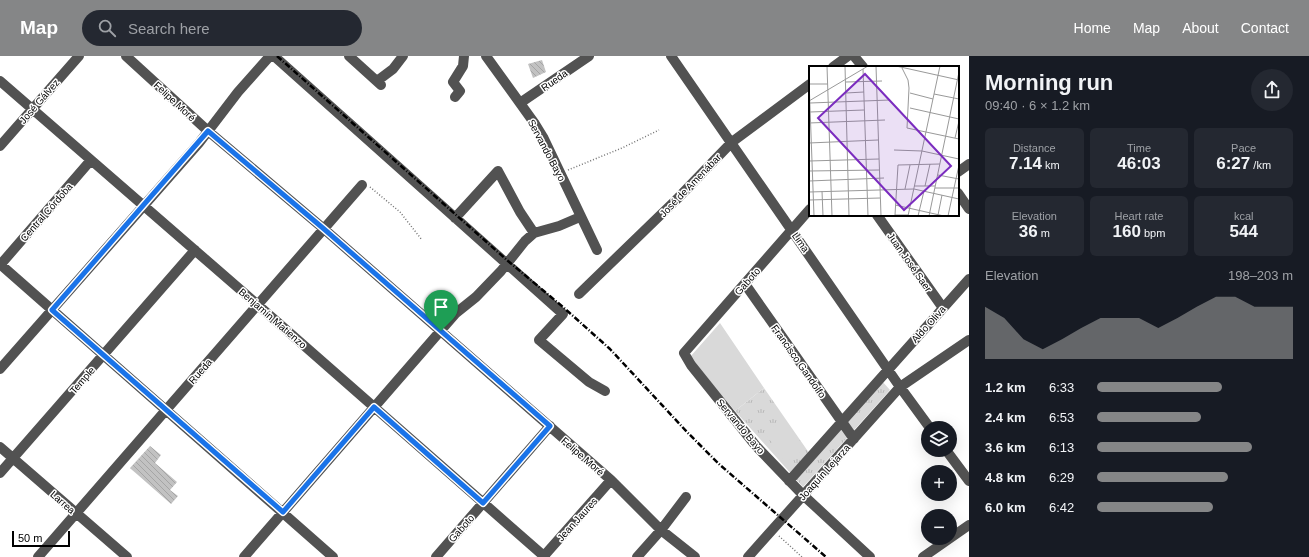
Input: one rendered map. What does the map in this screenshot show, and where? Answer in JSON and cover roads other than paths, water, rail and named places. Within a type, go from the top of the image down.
[{"type":"street","name":"José Gálvez","points":[[0,146],[79,56]]},
{"type":"street","name":"Felipe Moré","points":[[126,56],[208,131],[324,229],[550,426],[611,480],[661,530],[695,557]]},
{"type":"street","points":[[0,369],[208,131],[238,92],[270,56]]},
{"type":"street","points":[[274,56],[563,314],[540,340],[589,382],[605,391]]},
{"type":"street","points":[[350,56],[379,83],[403,56]]},
{"type":"street","points":[[456,97],[460,91],[453,82],[462,66],[464,56]]},
{"type":"street","name":"Servando Bayo","points":[[486,56],[535,124],[561,173],[580,217],[597,250]]},
{"type":"street","name":"Rueda","points":[[520,103],[588,56]]},
{"type":"street","name":"Lima","points":[[672,56],[925,421]]},
{"type":"street","points":[[834,66],[848,56]]},
{"type":"street","points":[[854,56],[862,66]]},
{"type":"street","name":"Benjamín Matienzo","points":[[0,81],[258,305],[544,557]]},
{"type":"street","name":"José de Amenábar","points":[[579,294],[678,198],[732,142],[809,85]]},
{"type":"street","name":"Central Córdoba","points":[[0,264],[91,160]]},
{"type":"street","points":[[959,171],[969,164]]},
{"type":"street","points":[[455,218],[498,171],[520,212],[534,233]]},
{"type":"street","name":"Rueda","points":[[38,557],[362,185]]},
{"type":"street","points":[[959,194],[969,209]]},
{"type":"street","name":"Gaboto","points":[[684,353],[809,210]]},
{"type":"street","name":"Juan José Saer","points":[[878,216],[943,308]]},
{"type":"street","points":[[244,557],[456,313],[476,297],[501,271],[525,241],[534,233],[580,217]]},
{"type":"street","name":"Temple","points":[[0,473],[195,250]]},
{"type":"street","points":[[0,264],[333,557]]},
{"type":"street","name":"Aldo Oliva","points":[[789,481],[969,279]]},
{"type":"street","name":"Francisco Gandolfo","points":[[744,284],[854,439]]},
{"type":"street","name":"Joaquín Lejarza","points":[[748,557],[900,386],[968,343]]},
{"type":"street","name":"Servando Bayo","points":[[684,353],[691,365],[756,446],[803,495],[870,557]]},
{"type":"street","name":"Gaboto","points":[[436,557],[550,426]]},
{"type":"street","name":"Larrea","points":[[0,447],[126,557]]},
{"type":"street","points":[[951,457],[969,481]]},
{"type":"street","name":"Jean Jaures","points":[[544,557],[611,480]]},
{"type":"street","points":[[636,557],[661,530],[686,497]]},
{"type":"street","points":[[923,557],[969,525]]},
{"type":"railway","points":[[277,56],[508,261],[610,349],[687,432],[719,464],[826,557]]}]
